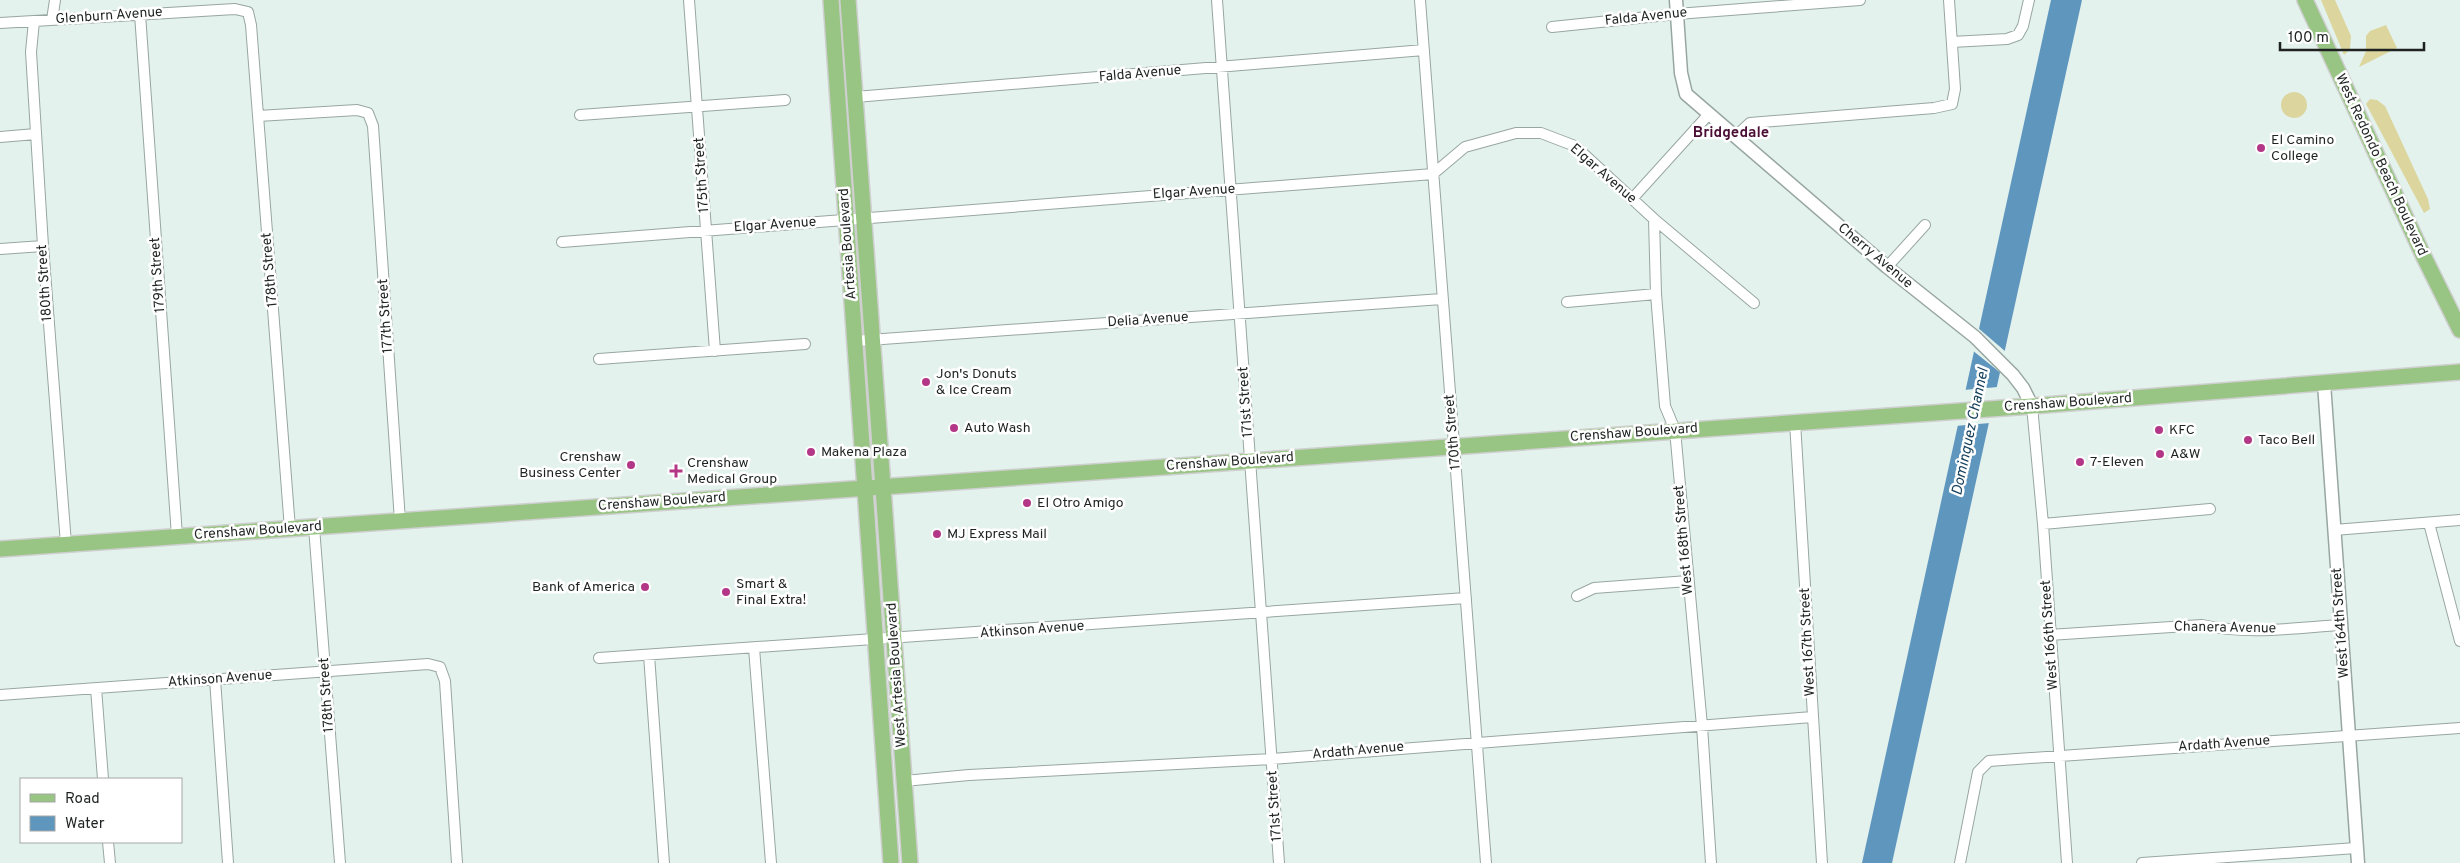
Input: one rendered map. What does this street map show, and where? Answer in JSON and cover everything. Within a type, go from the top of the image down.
[{"type":"main road","name":"Artesia Boulevard","points":[[831,0],[864,488]]},
{"type":"main road","name":"Artesia Boulevard","points":[[848,0],[883,486]]},
{"type":"main road","name":"West Redondo Beach Boulevard","points":[[2305,0],[2423,256],[2460,330]]},
{"type":"main road","name":"Crenshaw Boulevard","points":[[0,549],[2032,406],[2460,372]]},
{"type":"main road","name":"West Artesia Boulevard","points":[[883,486],[910,863]]},
{"type":"main road","name":"West Artesia Boulevard","points":[[864,488],[890,863]]},
{"type":"street","points":[[52,20],[55,0]]},
{"type":"street","name":"175th Street","points":[[690,0],[715,351]]},
{"type":"street","name":"171st Street","points":[[1217,0],[1279,863]]},
{"type":"street","name":"170th Street","points":[[1420,0],[1486,863]]},
{"type":"street","points":[[1632,198],[1709,114],[1686,94],[1682,73],[1676,0]]},
{"type":"street","name":"Falda Avenue","points":[[1552,27],[1677,14],[1860,0]]},
{"type":"street","points":[[1736,136],[1750,123],[1934,108],[1952,104],[1955,89],[1949,0]]},
{"type":"street","points":[[1952,42],[2007,39],[2018,35],[2023,26],[2028,0]]},
{"type":"street","name":"Glenburn Avenue","points":[[0,24],[235,8],[248,12]]},
{"type":"street","name":"178th Street","points":[[248,12],[258,116],[290,529]]},
{"type":"street","name":"179th Street","points":[[140,14],[177,536]]},
{"type":"street","name":"180th Street","points":[[34,21],[31,52],[36,134],[66,544]]},
{"type":"street","name":"Falda Avenue","points":[[855,97],[1424,50]]},
{"type":"street","points":[[580,114],[785,100]]},
{"type":"street","name":"177th Street","points":[[258,116],[357,110],[368,113],[373,126],[400,521]]},
{"type":"street","name":"Cherry Avenue","points":[[1709,114],[1887,268],[1975,338],[2004,365],[2023,388],[2032,406]]},
{"type":"street","name":"Elgar Avenue","points":[[562,242],[1432,174],[1465,148],[1516,133],[1541,133],[1575,146],[1654,219],[1754,303]]},
{"type":"street","points":[[0,137],[36,134]]},
{"type":"street","name":"West 168th Street","points":[[1654,219],[1656,294],[1666,406],[1674,430],[1702,726],[1711,863]]},
{"type":"street","points":[[1887,268],[1925,225]]},
{"type":"street","points":[[0,249],[43,246]]},
{"type":"street","points":[[1567,302],[1656,294]]},
{"type":"street","name":"Delia Avenue","points":[[855,341],[1442,299]]},
{"type":"street","points":[[599,359],[804,344]]},
{"type":"street","name":"West 164th Street","points":[[2324,383],[2358,863]]},
{"type":"street","name":"West 166th Street","points":[[2032,406],[2043,524],[2049,635],[2066,863]]},
{"type":"street","name":"West 167th Street","points":[[1795,422],[1822,863]]},
{"type":"street","points":[[2043,524],[2210,509]]},
{"type":"street","points":[[2334,530],[2460,520]]},
{"type":"street","points":[[2429,523],[2460,641]]},
{"type":"street","name":"178th Street","points":[[314,527],[340,863]]},
{"type":"street","points":[[1577,596],[1594,588],[1688,581]]},
{"type":"street","name":"Atkinson Avenue","points":[[599,658],[874,638],[968,634],[1260,614],[1466,598]]},
{"type":"street","name":"Chanera Avenue","points":[[2049,635],[2202,625],[2223,630],[2252,632],[2341,625]]},
{"type":"street","points":[[754,648],[771,863]]},
{"type":"street","points":[[649,655],[664,863]]},
{"type":"street","name":"Atkinson Avenue","points":[[0,695],[428,664],[440,667],[445,681],[457,863]]},
{"type":"street","points":[[215,679],[228,863]]},
{"type":"street","points":[[96,688],[103,778]]},
{"type":"street","name":"Ardath Avenue","points":[[904,781],[969,775],[1272,759],[1476,741],[1812,717]]},
{"type":"street","name":"Ardath Avenue","points":[[1960,863],[1978,772],[1989,760],[2460,728]]},
{"type":"street","points":[[108,843],[110,863]]},
{"type":"street","points":[[2142,863],[2356,848]]},
{"type":"shaded area","points":[[2321,0],[2335,0],[2351,36],[2350,49],[2344,55]]},
{"type":"shaded area","points":[[2386,25],[2397,48],[2359,67],[2366,51],[2366,36],[2370,31]]},
{"type":"shaded area","points":[[2294,92],[2303,96],[2307,105],[2303,114],[2294,118],[2285,114],[2281,105],[2285,96]]},
{"type":"shaded area","points":[[2370,99],[2377,100],[2385,106],[2428,199],[2430,209],[2424,213],[2366,104]]},
{"type":"water","name":"Dominguez Channel","points":[[2051,0],[2082,0],[1892,863],[1862,863]]},
{"type":"pier","points":[[1977,327],[2006,352],[2002,374],[1972,350]]},
{"type":"pier","points":[[1998,387],[1990,423],[1955,426],[1963,390]]},
{"type":"place","name":"El Camino College","points":[[2261,148]]},
{"type":"place","name":"Jon's Donuts & Ice Cream","points":[[926,382]]},
{"type":"place","name":"Auto Wash","points":[[954,428]]},
{"type":"place","name":"KFC","points":[[2159,430]]},
{"type":"place","name":"Taco Bell","points":[[2248,440]]},
{"type":"place","name":"Makena Plaza","points":[[811,452]]},
{"type":"place","name":"A&W","points":[[2160,454]]},
{"type":"place","name":"7-Eleven","points":[[2080,462]]},
{"type":"place","name":"Crenshaw Business Center","points":[[631,465]]},
{"type":"place","name":"Crenshaw Medical Group","points":[[676,471]]},
{"type":"place","name":"El Otro Amigo","points":[[1027,503]]},
{"type":"place","name":"MJ Express Mail","points":[[937,534]]},
{"type":"place","name":"Bank of America","points":[[645,587]]},
{"type":"place","name":"Smart & Final Extra!","points":[[726,592]]},
{"type":"district","name":"Bridgedale","points":[[1731,133]]}]
